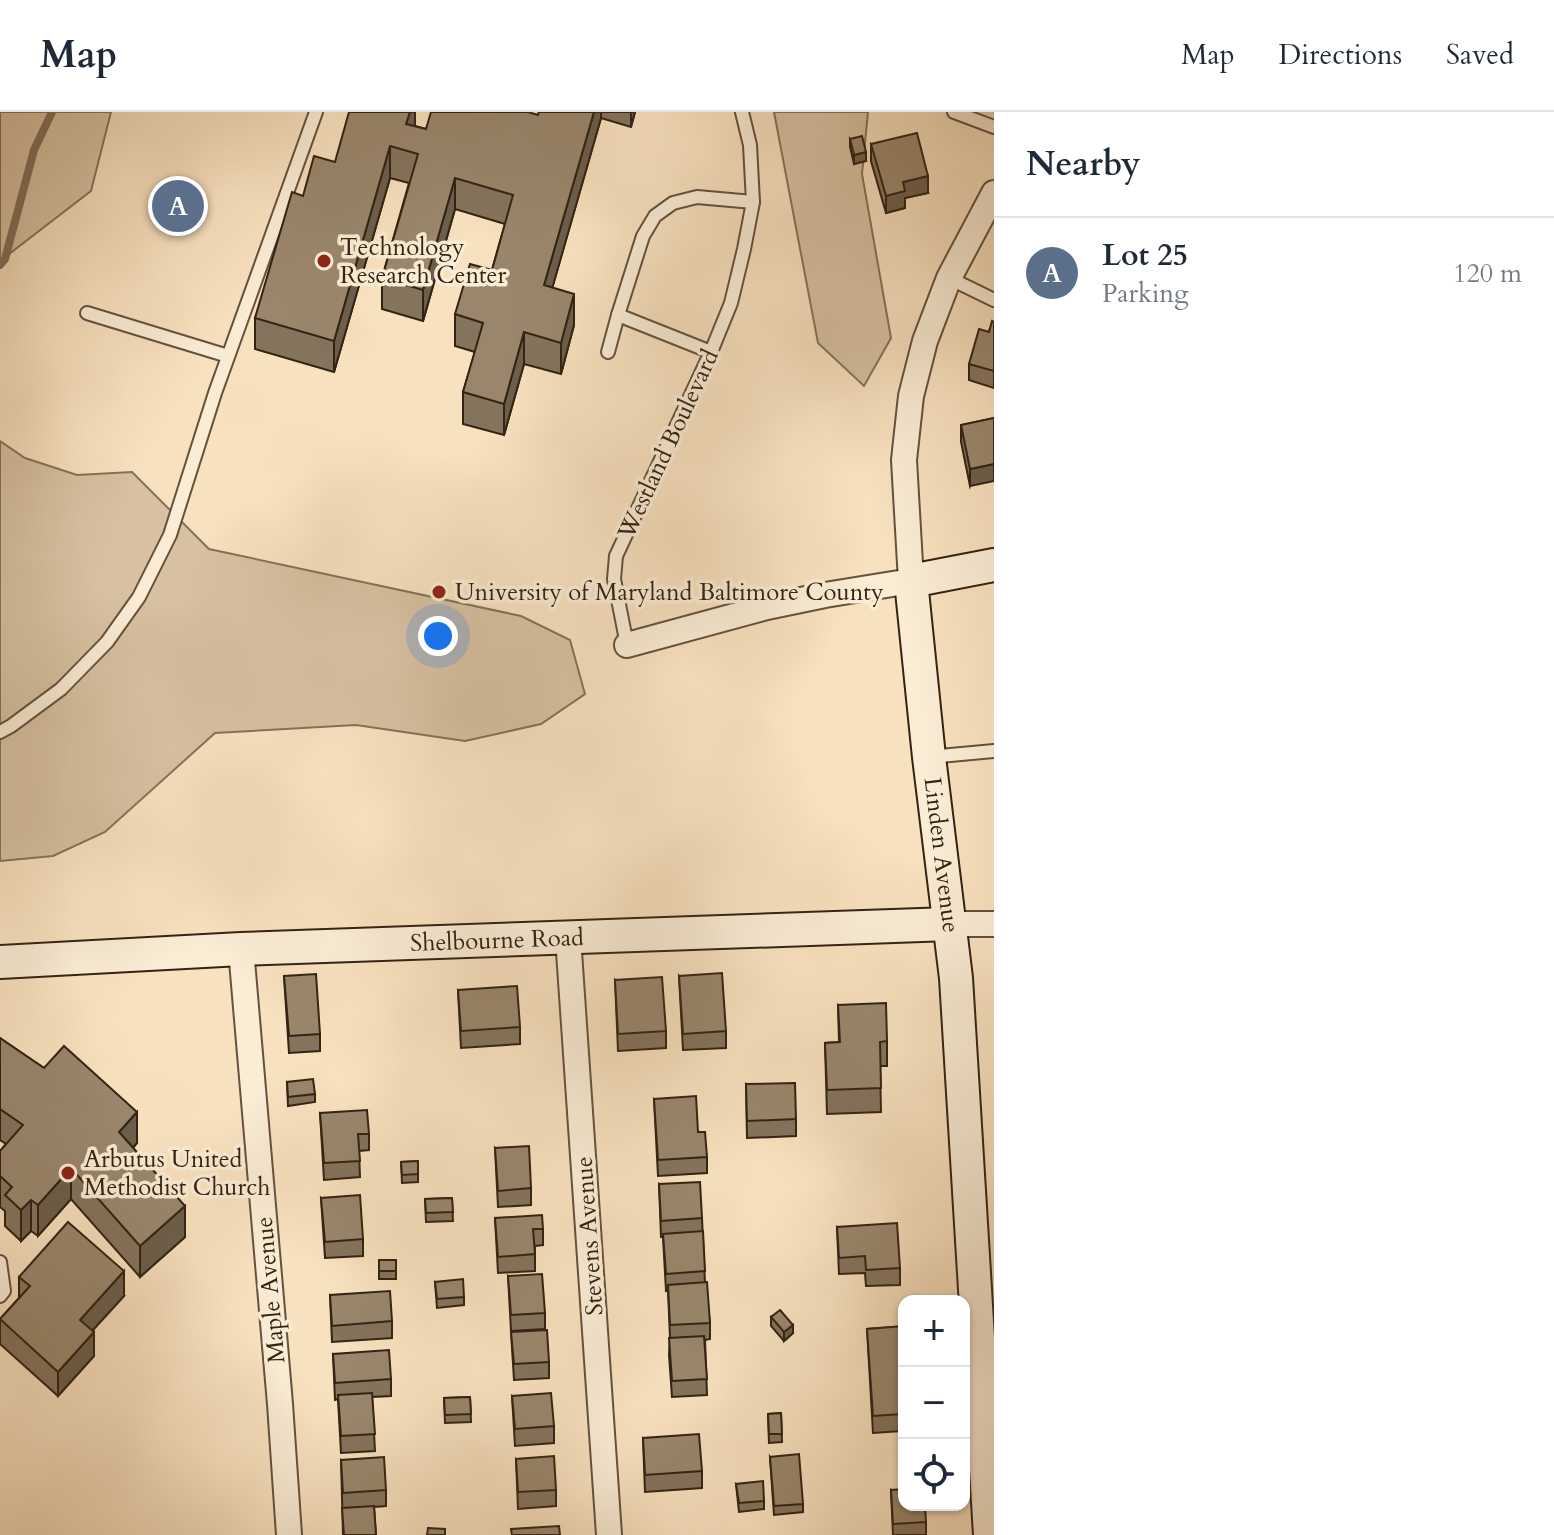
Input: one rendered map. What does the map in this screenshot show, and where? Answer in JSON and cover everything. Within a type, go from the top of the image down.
[{"type":"street","name":"Linden Avenue","points":[[990,1535],[956,978],[911,581],[904,460],[911,396],[925,341],[949,278],[994,193]]},
{"type":"street","name":"Westland Boulevard","points":[[627,645],[767,607],[994,565]]},
{"type":"street","name":"Shelbourne Road","points":[[0,962],[241,949],[994,924]]},
{"type":"street","name":"Stevens Avenue","points":[[568,937],[609,1535]]},
{"type":"street","name":"Maple Avenue","points":[[241,949],[289,1535]]},
{"type":"lane","points":[[0,732],[61,689],[107,642],[139,597],[170,535],[206,419],[316,112]]},
{"type":"lane","name":"Westland Boulevard","points":[[627,645],[614,579],[616,556],[711,352],[731,303],[744,249],[753,202],[750,145],[742,112]]},
{"type":"lane","points":[[954,112],[994,127]]},
{"type":"lane","points":[[608,352],[643,236],[655,216],[673,203],[697,197],[753,202]]},
{"type":"lane","points":[[949,278],[994,300]]},
{"type":"lane","points":[[87,313],[228,356]]},
{"type":"lane","points":[[618,315],[711,352]]},
{"type":"lane","points":[[929,757],[994,751]]},
{"type":"lane","points":[[0,1262],[4,1291],[0,1296]]},
{"type":"shaded area","points":[[0,112],[111,112],[91,191],[0,261]]},
{"type":"shaded area","points":[[774,112],[868,112],[862,174],[891,338],[864,386],[818,343]]},
{"type":"shaded area","points":[[0,441],[25,458],[77,475],[132,472],[209,549],[521,616],[570,640],[585,694],[541,724],[465,741],[356,725],[215,733],[105,832],[53,856],[0,861]]},
{"type":"building","name":"Technology Research Center","points":[[349,112],[410,112],[406,124],[426,129],[431,112],[528,112],[538,115],[539,112],[594,112],[544,285],[574,294],[561,343],[524,332],[504,404],[463,392],[483,323],[455,314],[470,264],[492,270],[513,195],[455,178],[423,290],[382,278],[418,154],[390,146],[334,341],[255,318],[292,192],[303,196],[314,156],[335,162]]},
{"type":"building","points":[[917,133],[928,176],[903,182],[905,191],[886,196],[871,144]]},
{"type":"building","points":[[862,136],[866,152],[854,155],[850,139]]},
{"type":"building","points":[[992,321],[994,371],[969,364],[979,329],[989,332]]},
{"type":"building","points":[[994,418],[994,464],[970,469],[961,425]]},
{"type":"building","points":[[722,973],[726,1031],[683,1034],[679,976]]},
{"type":"building","points":[[316,974],[320,1034],[289,1036],[284,976]]},
{"type":"building","points":[[662,977],[666,1031],[618,1034],[615,980]]},
{"type":"building","points":[[517,986],[520,1027],[461,1031],[458,990]]},
{"type":"building","points":[[886,1003],[887,1041],[880,1042],[881,1088],[827,1090],[825,1043],[840,1042],[838,1005]]},
{"type":"building","name":"Arbutus United Methodist Church","points":[[0,1038],[44,1068],[64,1046],[137,1112],[119,1132],[185,1206],[140,1246],[71,1168],[38,1205],[31,1200],[21,1210],[5,1195],[12,1187],[0,1176],[0,1151],[23,1125],[0,1109]]},
{"type":"building","points":[[313,1079],[315,1094],[288,1097],[287,1082]]},
{"type":"building","points":[[795,1083],[796,1119],[747,1121],[746,1084]]},
{"type":"building","points":[[696,1096],[698,1132],[705,1132],[707,1157],[658,1160],[654,1099]]},
{"type":"building","points":[[367,1110],[369,1134],[358,1134],[360,1161],[324,1163],[320,1113]]},
{"type":"building","points":[[529,1146],[531,1188],[498,1191],[495,1148]]},
{"type":"building","points":[[418,1161],[418,1174],[402,1175],[401,1162]]},
{"type":"building","points":[[700,1182],[702,1218],[661,1221],[659,1184]]},
{"type":"building","points":[[360,1195],[363,1239],[325,1242],[321,1198]]},
{"type":"building","points":[[452,1198],[453,1212],[426,1213],[425,1199]]},
{"type":"building","points":[[542,1215],[543,1229],[533,1229],[535,1254],[498,1257],[495,1218]]},
{"type":"building","points":[[68,1222],[124,1271],[80,1320],[94,1332],[58,1372],[0,1319],[30,1286],[19,1277]]},
{"type":"building","points":[[897,1223],[900,1268],[866,1270],[865,1256],[839,1258],[837,1227]]},
{"type":"building","points":[[703,1231],[705,1271],[666,1274],[663,1234]]},
{"type":"building","points":[[379,1260],[396,1260],[396,1271],[379,1271]]},
{"type":"building","points":[[542,1274],[545,1313],[511,1315],[508,1276]]},
{"type":"building","points":[[463,1279],[464,1297],[437,1299],[435,1282]]},
{"type":"building","points":[[707,1282],[710,1323],[670,1325],[668,1285]]},
{"type":"building","points":[[390,1291],[392,1321],[332,1326],[330,1295]]},
{"type":"building","points":[[780,1310],[793,1325],[784,1332],[771,1317]]},
{"type":"building","points":[[898,1326],[898,1414],[873,1416],[867,1329]]},
{"type":"building","points":[[547,1330],[549,1362],[514,1364],[511,1332]]},
{"type":"building","points":[[704,1336],[707,1379],[672,1381],[669,1338]]},
{"type":"building","points":[[389,1350],[391,1379],[335,1383],[333,1354]]},
{"type":"building","points":[[372,1393],[375,1434],[341,1436],[338,1395]]},
{"type":"building","points":[[551,1393],[554,1426],[515,1429],[512,1396]]},
{"type":"building","points":[[470,1397],[471,1414],[445,1415],[444,1398]]},
{"type":"building","points":[[781,1413],[782,1434],[769,1434],[768,1414]]},
{"type":"building","points":[[699,1434],[702,1471],[645,1475],[643,1438]]},
{"type":"building","points":[[799,1454],[803,1504],[774,1506],[770,1457]]},
{"type":"building","points":[[554,1456],[556,1490],[518,1492],[516,1459]]},
{"type":"building","points":[[384,1457],[386,1490],[343,1493],[341,1460]]},
{"type":"building","points":[[763,1481],[764,1501],[739,1503],[736,1484]]},
{"type":"building","points":[[898,1489],[898,1511],[925,1511],[926,1522],[893,1524],[891,1490]]},
{"type":"building","points":[[374,1506],[376,1535],[344,1535],[342,1508]]},
{"type":"building","points":[[559,1526],[560,1535],[512,1535],[511,1529]]},
{"type":"building","points":[[428,1528],[445,1529],[445,1535],[427,1535]]},
{"type":"waterway","points":[[0,265],[5,259],[34,150],[52,112]]},
{"type":"place","name":"Lot 25","points":[[178,206]]},
{"type":"place","name":"Technology Research Center","points":[[324,261]]},
{"type":"place","name":"University of Maryland Baltimore County","points":[[439,592]]},
{"type":"place","name":"Arbutus United Methodist Church","points":[[68,1173]]}]
